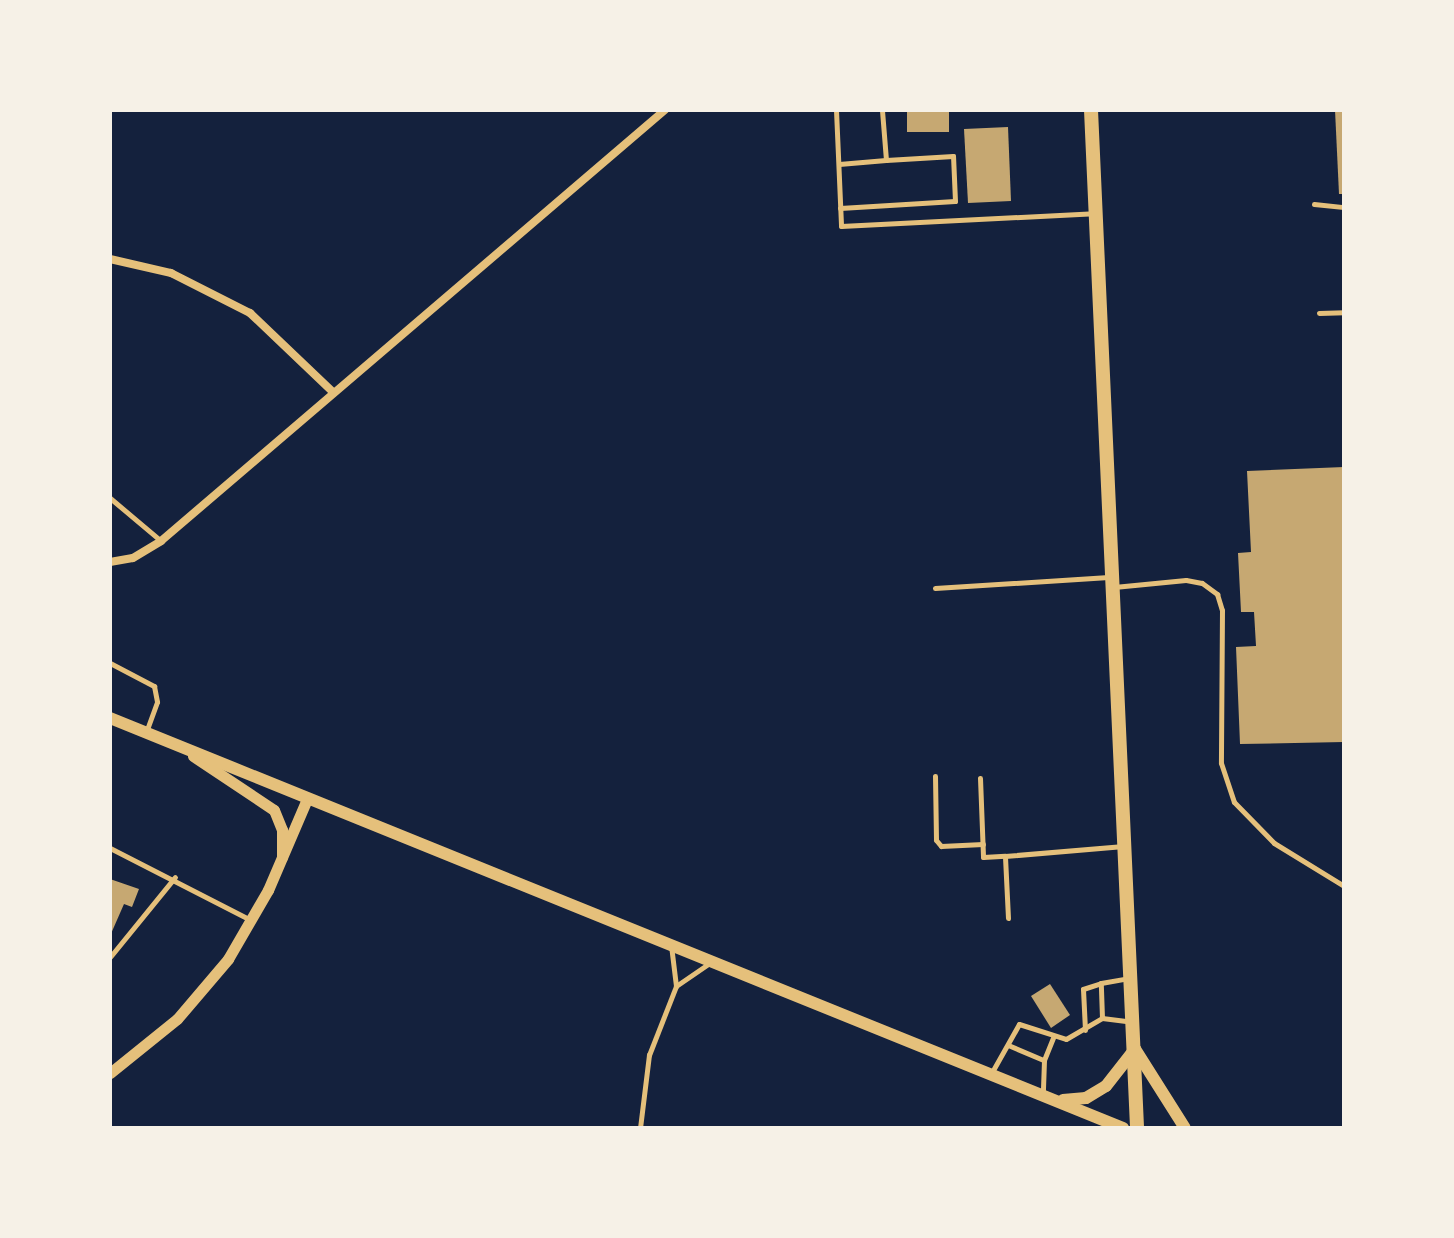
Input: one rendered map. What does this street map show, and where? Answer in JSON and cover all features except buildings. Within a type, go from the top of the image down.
[{"type":"main road","points":[[1091,110],[1137,1128]]},
{"type":"main road","points":[[110,718],[1123,1128]]},
{"type":"main road","points":[[1059,1100],[1086,1098],[1106,1086],[1135,1049]]},
{"type":"main road","points":[[1135,1049],[1185,1128]]},
{"type":"street","points":[[110,562],[133,558],[161,541],[665,110]]},
{"type":"street","points":[[110,259],[171,273],[250,313],[333,392]]},
{"type":"street","points":[[175,745],[274,810],[282,830],[282,862]]},
{"type":"street","points":[[110,1073],[197,998],[252,921],[282,862],[307,799]]},
{"type":"lane","points":[[836,110],[841,226],[1095,213]]},
{"type":"lane","points":[[882,110],[886,160]]},
{"type":"lane","points":[[838,164],[953,156],[955,201],[840,208]]},
{"type":"lane","points":[[1314,204],[1344,207]]},
{"type":"lane","points":[[1319,313],[1344,312]]},
{"type":"lane","points":[[110,498],[161,541]]},
{"type":"lane","points":[[935,588],[1186,580],[1202,583],[1217,594],[1222,610],[1221,763],[1234,802],[1274,843],[1344,886]]},
{"type":"lane","points":[[110,663],[154,686],[157,702],[146,733]]},
{"type":"lane","points":[[935,776],[936,840],[941,846],[983,844]]},
{"type":"lane","points":[[980,778],[983,857],[1125,845]]},
{"type":"lane","points":[[110,848],[175,877],[252,921]]},
{"type":"lane","points":[[1005,856],[1008,918]]},
{"type":"lane","points":[[110,957],[175,877]]},
{"type":"lane","points":[[640,1128],[649,1055],[676,986],[670,946]]},
{"type":"lane","points":[[676,986],[711,962]]},
{"type":"lane","points":[[1085,1030],[1083,989],[1132,977]]},
{"type":"lane","points":[[1101,983],[1102,1018]]},
{"type":"lane","points":[[992,1073],[1019,1024],[1053,1038],[1085,1030],[1102,1018],[1134,1022]]},
{"type":"lane","points":[[1043,1094],[1044,1060],[1053,1038]]},
{"type":"lane","points":[[1008,1045],[1044,1060]]}]
